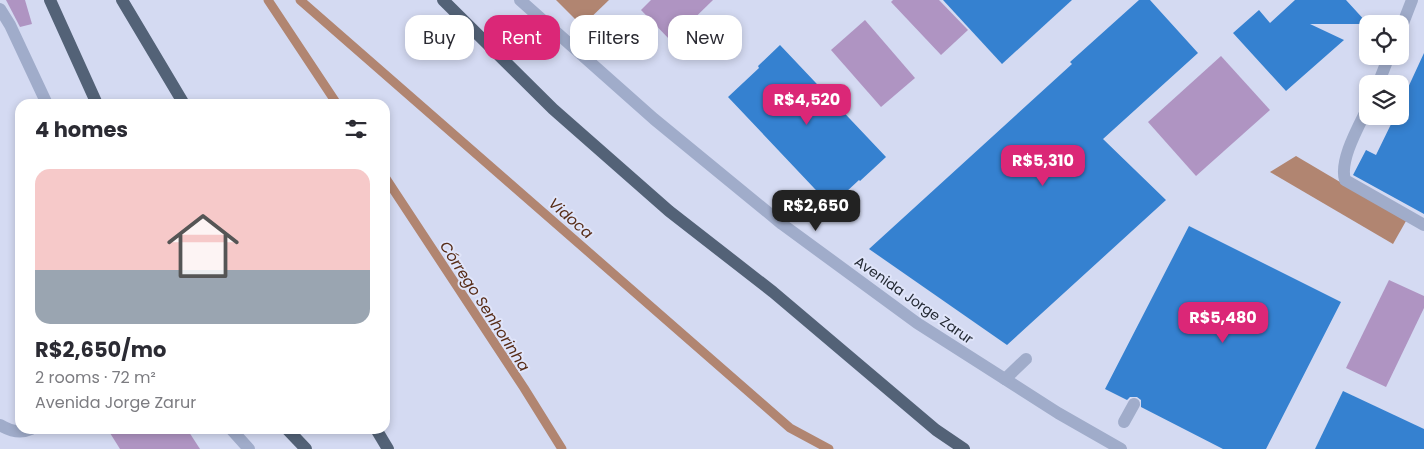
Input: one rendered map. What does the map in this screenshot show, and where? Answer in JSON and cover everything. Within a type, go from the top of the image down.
[{"type":"main road","points":[[50,0],[95,99]]},
{"type":"main road","points":[[122,0],[181,99]]},
{"type":"main road","points":[[443,0],[553,109],[669,211],[772,292],[936,430],[964,449]]},
{"type":"main road","points":[[292,434],[306,449]]},
{"type":"main road","points":[[379,434],[388,449]]},
{"type":"street","name":"Avenida Jorge Zarur","points":[[520,0],[654,119],[778,221],[917,323],[1058,413],[1122,449]]},
{"type":"street","points":[[1406,15],[1412,0]]},
{"type":"street","points":[[0,9],[10,25],[45,99]]},
{"type":"street","points":[[1359,125],[1346,153],[1345,180],[1424,225]]},
{"type":"street","points":[[778,221],[798,198]]},
{"type":"street","points":[[1005,379],[1026,359]]},
{"type":"street","points":[[1124,422],[1134,404]]},
{"type":"street","points":[[0,425],[10,431],[15,431]]},
{"type":"street","points":[[236,434],[249,449]]},
{"type":"shaded area","points":[[6,0],[25,0],[32,24],[20,27]]},
{"type":"shaded area","points":[[556,0],[609,0],[593,15],[571,15]]},
{"type":"shaded area","points":[[651,0],[713,0],[698,15],[668,15],[668,38],[658,28],[658,15],[646,15],[641,10]]},
{"type":"shaded area","points":[[893,0],[939,0],[968,30],[941,55],[891,2]]},
{"type":"shaded area","points":[[865,20],[915,78],[881,107],[831,50]]},
{"type":"shaded area","points":[[1221,56],[1270,110],[1196,176],[1148,122]]},
{"type":"shaded area","points":[[1296,156],[1406,221],[1393,244],[1270,172]]},
{"type":"shaded area","points":[[1389,280],[1424,296],[1424,308],[1386,387],[1346,368]]},
{"type":"shaded area","points":[[111,434],[190,434],[200,449],[120,449]]},
{"type":"building","points":[[943,0],[1072,0],[1002,64]]},
{"type":"building","points":[[1139,0],[1150,0],[1198,53],[1103,139],[1166,200],[1007,345],[869,249],[1072,64],[1070,62]]},
{"type":"building","points":[[1295,0],[1346,0],[1360,15],[1359,24],[1310,24],[1344,40],[1286,91],[1233,33],[1259,10],[1270,23]]},
{"type":"building","points":[[780,45],[886,157],[831,206],[728,97]]},
{"type":"building","points":[[1424,53],[1424,214],[1353,175],[1366,150],[1376,155],[1391,125],[1409,125],[1409,86]]},
{"type":"building","points":[[1189,226],[1341,302],[1266,449],[1223,449],[1141,407],[1141,400],[1137,397],[1130,397],[1127,400],[1105,389]]},
{"type":"building","points":[[1343,391],[1424,429],[1424,449],[1315,449]]},
{"type":"waterway","name":"Córrego Senhorinha","points":[[268,0],[334,99]]},
{"type":"waterway","name":"Vidoca","points":[[300,0],[790,428],[829,449]]},
{"type":"waterway","name":"Córrego Senhorinha","points":[[390,185],[562,449]]}]
